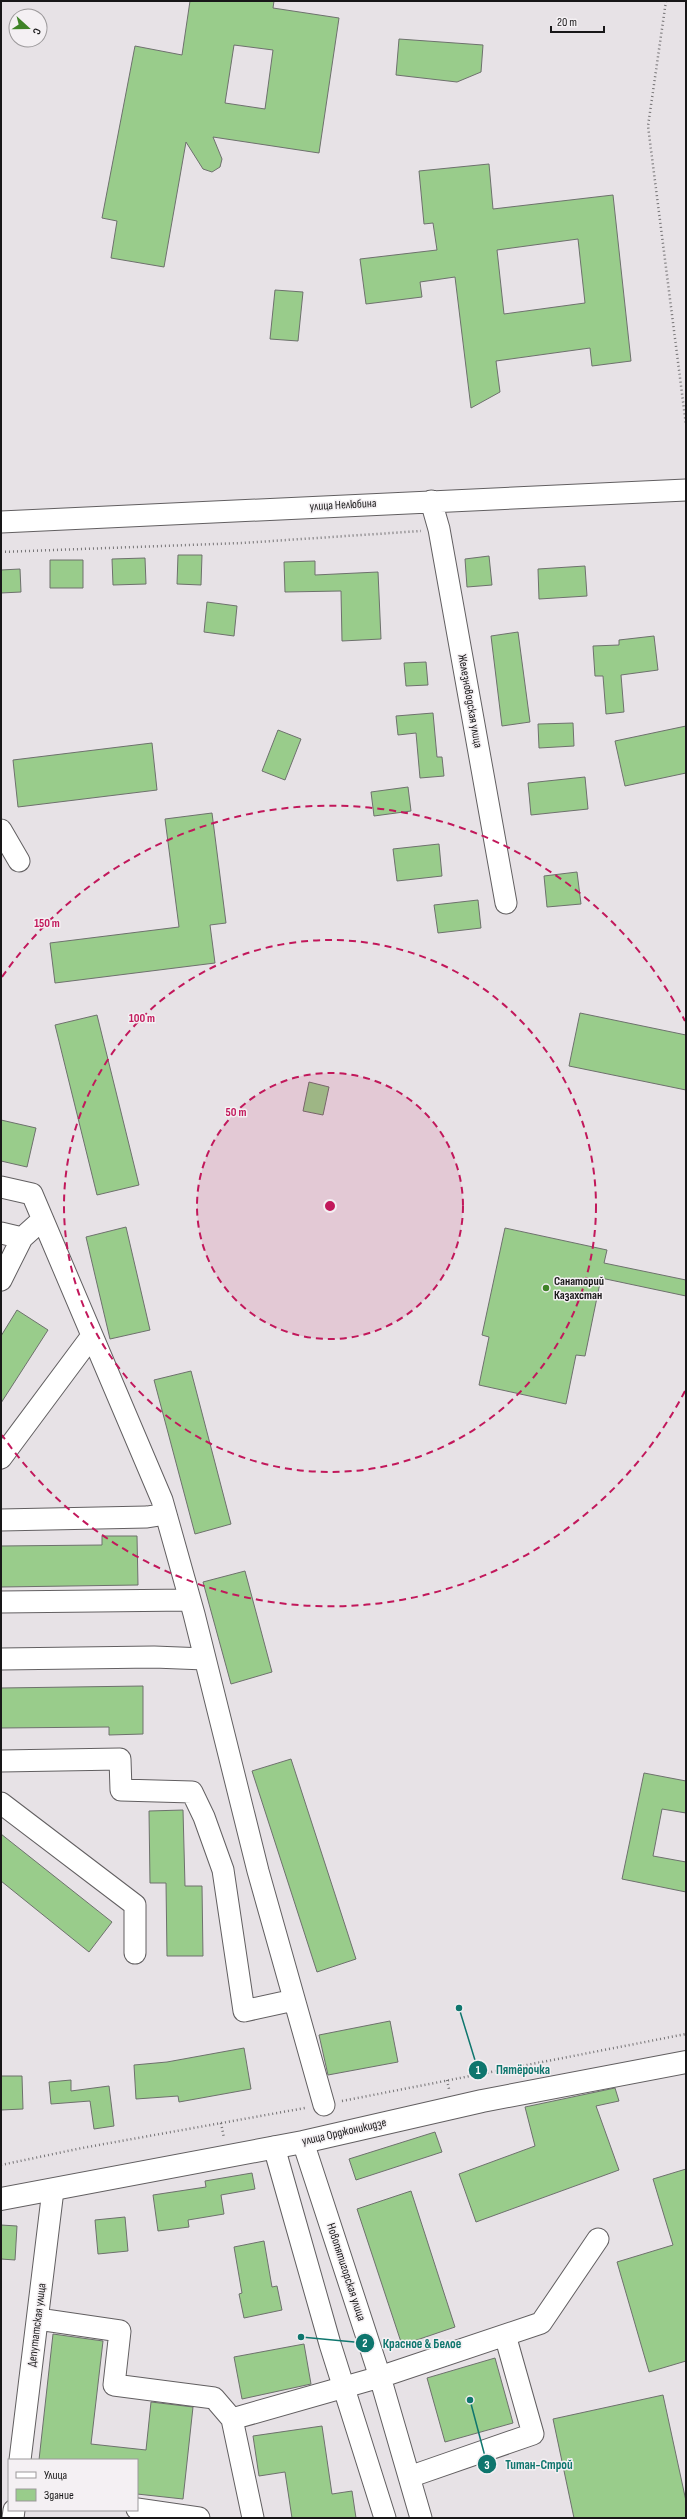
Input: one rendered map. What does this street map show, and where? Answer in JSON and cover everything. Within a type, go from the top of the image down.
[{"type":"main road","name":"улица Орджоникидзе","points":[[1,2199],[303,2142],[482,2101],[686,2062]]},
{"type":"street","name":"улица Нелюбина","points":[[1,522],[686,490]]},
{"type":"street","name":"Железноводская улица","points":[[431,501],[439,529],[506,903]]},
{"type":"street","points":[[1,830],[19,861]]},
{"type":"street","points":[[1,1187],[32,1194],[162,1500],[190,1600],[258,1871],[324,2105]]},
{"type":"street","points":[[1,1280],[22,1238],[42,1220]]},
{"type":"street","points":[[1,1233],[22,1238]]},
{"type":"street","points":[[1,1458],[92,1337]]},
{"type":"street","points":[[1,1520],[147,1518],[166,1514]]},
{"type":"street","points":[[1,1602],[190,1600]]},
{"type":"street","points":[[1,1659],[154,1657],[205,1659]]},
{"type":"street","points":[[1,1760],[120,1759],[121,1790],[192,1792],[204,1817],[223,1870],[244,2011],[294,2000]]},
{"type":"street","points":[[1,1803],[135,1905],[135,1953]]},
{"type":"street","name":"Новопятигорская улица","points":[[303,2142],[380,2377],[421,2518]]},
{"type":"street","points":[[274,2147],[344,2388],[385,2518]]},
{"type":"street","name":"Депутатская улица","points":[[20,2459],[54,2190]]},
{"type":"street","points":[[232,2419],[380,2377],[541,2323],[598,2239]]},
{"type":"street","points":[[38,2319],[120,2331],[114,2385],[214,2398],[232,2419],[253,2518]]},
{"type":"street","points":[[409,2477],[532,2434],[505,2335]]},
{"type":"street","points":[[138,2509],[199,2518]]},
{"type":"path","points":[[666,1],[648,126],[686,425]]},
{"type":"path","points":[[1,552],[242,543],[402,534],[439,529]]},
{"type":"building","points":[[190,1],[274,1],[273,8],[339,18],[319,153],[213,137],[222,159],[220,167],[212,172],[203,169],[186,142],[164,267],[111,258],[117,221],[102,218],[135,46],[182,55]],"holes":[[[234,45],[273,50],[265,109],[225,103]]]},
{"type":"building","points":[[399,39],[483,45],[481,72],[457,82],[396,75]]},
{"type":"building","points":[[489,164],[493,209],[613,195],[631,361],[592,366],[590,348],[496,361],[500,392],[471,408],[455,277],[420,282],[422,297],[366,304],[360,259],[437,250],[433,223],[424,224],[419,171]],"holes":[[[578,239],[585,303],[504,314],[497,250]]]},
{"type":"building","points":[[275,290],[303,292],[298,341],[270,339]]},
{"type":"building","points":[[178,555],[202,555],[201,585],[177,584]]},
{"type":"building","points":[[489,556],[492,585],[467,587],[465,559]]},
{"type":"building","points":[[145,558],[146,584],[113,585],[112,559]]},
{"type":"building","points":[[50,560],[83,560],[83,588],[50,588]]},
{"type":"building","points":[[315,561],[315,575],[378,572],[381,639],[342,641],[341,591],[285,592],[284,562]]},
{"type":"building","points":[[585,566],[587,596],[539,599],[538,569]]},
{"type":"building","points":[[20,569],[21,592],[1,593],[1,570]]},
{"type":"building","points":[[207,602],[237,606],[234,636],[204,632]]},
{"type":"building","points":[[518,632],[530,722],[502,726],[491,636]]},
{"type":"building","points":[[654,636],[658,670],[621,675],[624,712],[606,714],[603,676],[595,676],[593,646],[619,645],[619,640]]},
{"type":"building","points":[[426,662],[428,685],[406,686],[404,663]]},
{"type":"building","points":[[433,713],[437,757],[442,757],[444,776],[420,778],[416,733],[398,735],[396,716]]},
{"type":"building","points":[[573,723],[574,746],[539,748],[538,724]]},
{"type":"building","points":[[686,726],[686,773],[625,786],[615,741]]},
{"type":"building","points":[[278,730],[301,739],[285,780],[262,771]]},
{"type":"building","points":[[152,743],[157,790],[18,807],[13,760]]},
{"type":"building","points":[[585,777],[588,809],[531,815],[528,783]]},
{"type":"building","points":[[408,787],[411,811],[374,816],[371,792]]},
{"type":"building","points":[[212,813],[226,923],[210,925],[215,963],[55,983],[50,943],[179,927],[165,819]]},
{"type":"building","points":[[439,844],[442,876],[397,881],[393,849]]},
{"type":"building","points":[[577,872],[581,904],[547,907],[544,876]]},
{"type":"building","points":[[478,900],[481,928],[438,933],[434,905]]},
{"type":"building","points":[[580,1013],[686,1035],[686,1090],[569,1066]]},
{"type":"building","points":[[97,1015],[139,1185],[97,1195],[55,1025]]},
{"type":"building","points":[[309,1082],[329,1087],[323,1115],[303,1111]]},
{"type":"building","points":[[1,1120],[36,1128],[27,1167],[1,1161]]},
{"type":"building","points":[[126,1227],[150,1330],[110,1339],[86,1237]]},
{"type":"building","name":"Санаторий Казахстан","points":[[505,1228],[607,1250],[604,1263],[686,1280],[686,1296],[601,1278],[585,1356],[576,1355],[566,1404],[479,1385],[489,1337],[482,1335]]},
{"type":"building","points":[[17,1310],[48,1330],[1,1403],[1,1336]]},
{"type":"building","points":[[191,1371],[231,1524],[195,1534],[154,1380]]},
{"type":"building","points":[[102,1536],[137,1536],[138,1585],[1,1587],[1,1546],[102,1545]]},
{"type":"building","points":[[245,1571],[272,1672],[231,1684],[203,1582]]},
{"type":"building","points":[[143,1686],[143,1734],[109,1735],[109,1727],[1,1728],[1,1688]]},
{"type":"building","points":[[291,1759],[356,1959],[317,1972],[252,1771]]},
{"type":"building","points":[[644,1773],[686,1781],[686,1813],[662,1809],[653,1856],[686,1862],[686,1892],[622,1879]]},
{"type":"building","points":[[183,1810],[185,1886],[202,1886],[203,1956],[167,1956],[166,1883],[150,1883],[149,1811]]},
{"type":"building","points":[[1,1834],[112,1922],[89,1952],[1,1881]]},
{"type":"building","points":[[390,2021],[398,2062],[328,2075],[319,2035]]},
{"type":"building","points":[[244,2048],[251,2089],[179,2102],[178,2096],[136,2099],[134,2065],[167,2062]]},
{"type":"building","points":[[1,2076],[22,2076],[23,2109],[1,2110]]},
{"type":"building","points":[[71,2080],[71,2091],[109,2086],[114,2126],[94,2129],[90,2101],[51,2104],[49,2082]]},
{"type":"building","points":[[615,2088],[619,2101],[596,2106],[619,2170],[476,2222],[459,2174],[535,2146],[525,2107]]},
{"type":"building","points":[[435,2132],[442,2152],[356,2180],[349,2159]]},
{"type":"building","points":[[686,2169],[686,2361],[649,2372],[617,2262],[673,2245],[653,2179]]},
{"type":"building","points":[[252,2173],[255,2189],[221,2195],[224,2214],[188,2220],[189,2227],[158,2231],[153,2195],[206,2187],[205,2181]]},
{"type":"building","points":[[411,2191],[455,2327],[402,2345],[357,2209]]},
{"type":"building","points":[[125,2217],[128,2251],[98,2254],[95,2220]]},
{"type":"building","points":[[1,2225],[17,2226],[15,2260],[1,2259]]},
{"type":"building","points":[[264,2241],[272,2287],[277,2286],[282,2310],[244,2318],[239,2294],[242,2293],[234,2247]]},
{"type":"building","points":[[53,2334],[103,2341],[91,2444],[146,2450],[151,2402],[193,2407],[183,2499],[138,2494],[138,2459],[39,2459]]},
{"type":"building","points":[[304,2344],[311,2384],[242,2399],[234,2357]]},
{"type":"building","points":[[495,2358],[513,2423],[445,2442],[427,2378]]},
{"type":"building","points":[[663,2395],[686,2501],[686,2518],[574,2518],[553,2419]]},
{"type":"building","points":[[322,2426],[332,2494],[352,2491],[356,2518],[292,2518],[285,2472],[259,2476],[253,2436]]},
{"type":"place","name":"Санаторий Казахстан","points":[[546,1288]]},
{"type":"place","name":"Пятёрочка","points":[[459,2008]]},
{"type":"place","name":"Красное & Белое","points":[[301,2337]]},
{"type":"place","name":"Титан-Строй","points":[[470,2400]]}]
